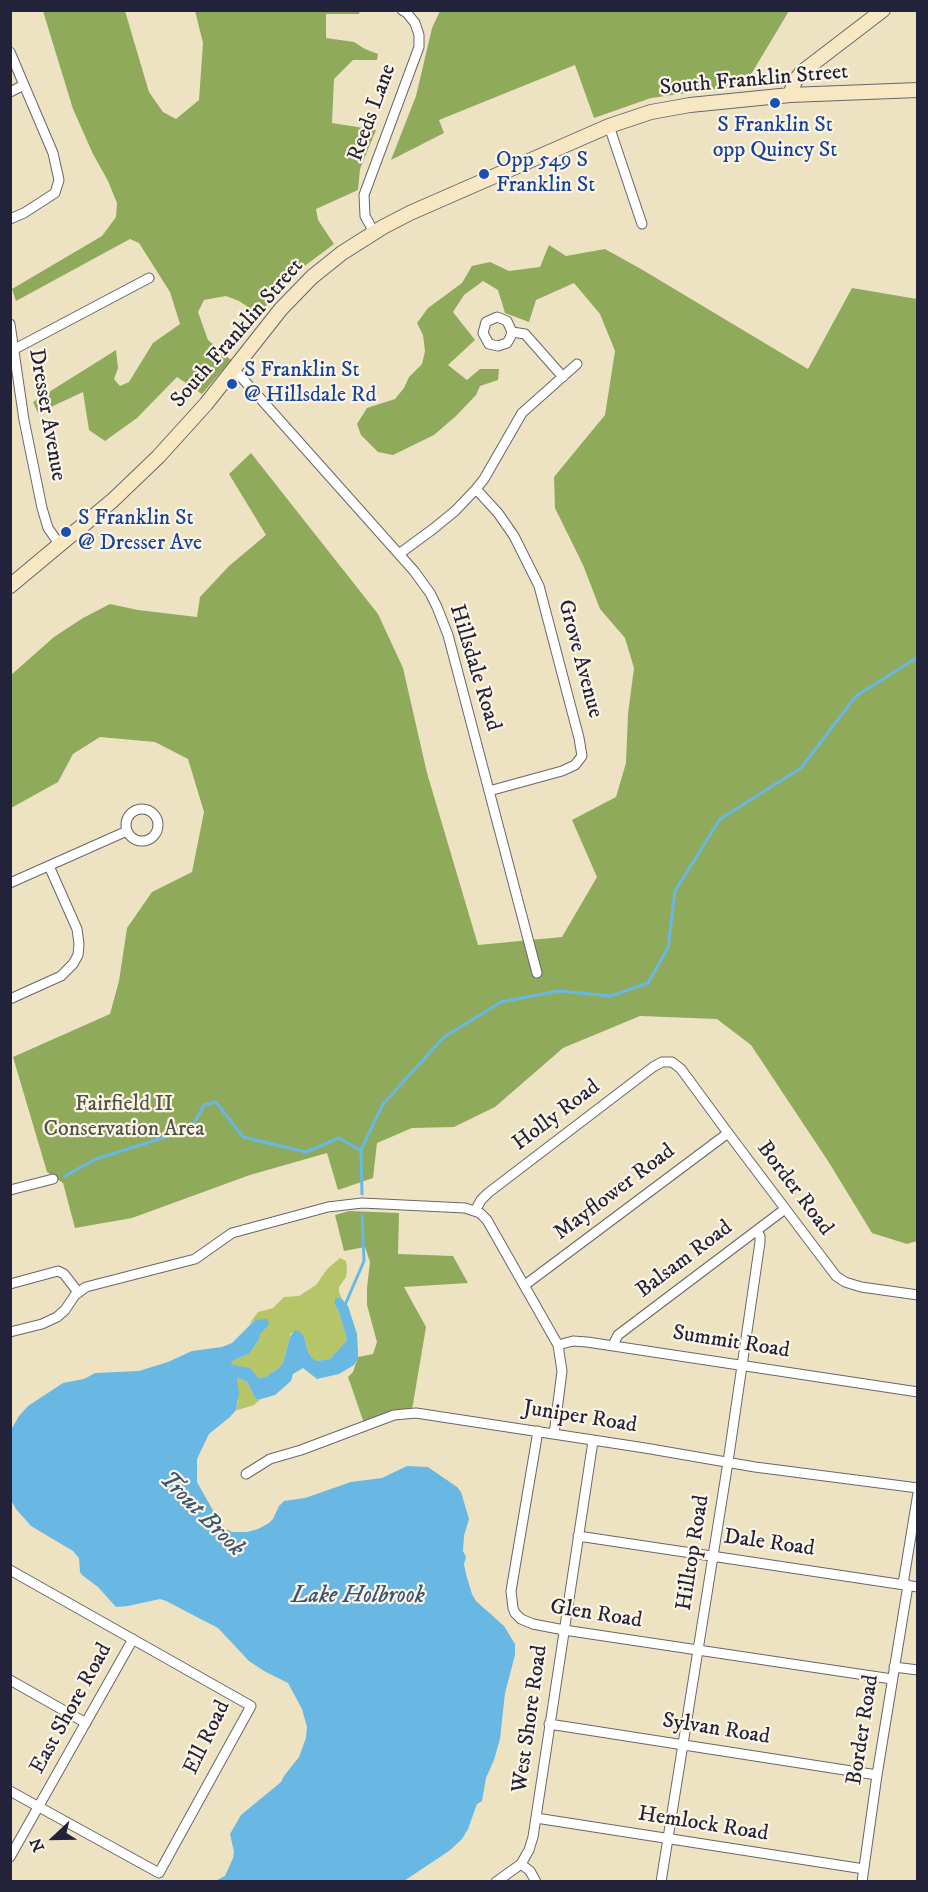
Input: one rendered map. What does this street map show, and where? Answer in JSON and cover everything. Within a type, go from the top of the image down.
[{"type":"main road","points":[[790,95],[795,81],[808,67],[884,10]]},
{"type":"main road","name":"South Franklin Street","points":[[10,586],[112,501],[150,466],[189,424],[281,309],[327,265],[374,232],[410,213],[609,126],[651,112],[679,106],[790,95],[918,90]]},
{"type":"street","name":"Reeds Lane","points":[[374,232],[365,216],[364,195],[418,47],[419,36],[415,23],[402,10]]},
{"type":"street","points":[[10,52],[53,153],[59,180],[55,193],[24,213],[10,219]]},
{"type":"street","points":[[10,92],[24,85]]},
{"type":"street","points":[[609,126],[642,224]]},
{"type":"street","points":[[12,350],[149,279]]},
{"type":"street","name":"Dresser Avenue","points":[[10,324],[24,420],[42,508],[48,528],[60,545]]},
{"type":"street","points":[[512,332],[521,332],[528,336],[563,377]]},
{"type":"street","points":[[399,554],[448,517],[476,489],[522,413],[577,364]]},
{"type":"street","name":"Hillsdale Road","points":[[234,369],[399,554],[430,593],[443,621],[537,972]]},
{"type":"street","name":"Grove Avenue","points":[[476,489],[498,513],[514,536],[539,586],[582,756],[575,765],[562,771],[489,791]]},
{"type":"street","points":[[10,883],[127,831]]},
{"type":"street","points":[[10,999],[65,973],[74,964],[78,955],[77,929],[49,866]]},
{"type":"street","name":"Border Road","points":[[668,1061],[675,1063],[681,1069],[828,1267],[841,1279],[861,1287],[918,1295]]},
{"type":"street","name":"Holly Road","points":[[475,1210],[488,1193],[653,1067],[668,1061]]},
{"type":"street","name":"Mayflower Road","points":[[525,1285],[728,1133]]},
{"type":"street","points":[[10,1190],[53,1179]]},
{"type":"street","points":[[10,1332],[42,1324],[57,1317],[78,1292],[90,1286],[195,1259],[232,1233],[334,1205],[362,1203],[475,1210],[487,1220],[558,1345],[562,1371],[554,1434]]},
{"type":"street","name":"Balsam Road","points":[[613,1345],[618,1335],[785,1209]]},
{"type":"street","name":"Hilltop Road","points":[[661,1881],[728,1462],[760,1242],[760,1236],[756,1231]]},
{"type":"street","points":[[10,1284],[58,1271],[64,1274],[78,1292]]},
{"type":"street","name":"Summit Road","points":[[558,1345],[579,1341],[613,1345],[918,1392]]},
{"type":"street","name":"Juniper Road","points":[[246,1474],[270,1459],[400,1414],[422,1414],[728,1462],[918,1488]]},
{"type":"street","name":"Glen Road","points":[[538,1431],[513,1582],[512,1602],[515,1613],[521,1619],[540,1626],[564,1630],[892,1679]]},
{"type":"street","name":"West Shore Road","points":[[521,1864],[531,1844],[536,1818],[593,1441]]},
{"type":"street","name":"Border Road","points":[[862,1881],[892,1679],[909,1585],[918,1493]]},
{"type":"street","name":"Dale Road","points":[[579,1536],[909,1585]]},
{"type":"street","name":"East Shore Road","points":[[10,1570],[133,1639],[10,1857]]},
{"type":"street","name":"Ell Road","points":[[39,1807],[159,1873],[251,1706],[133,1639]]},
{"type":"street","points":[[894,1667],[918,1670]]},
{"type":"street","points":[[10,1680],[86,1723]]},
{"type":"street","name":"Sylvan Road","points":[[549,1724],[877,1775]]},
{"type":"street","points":[[10,1791],[39,1807]]},
{"type":"street","name":"Hemlock Road","points":[[536,1818],[864,1869]]},
{"type":"street","points":[[496,1881],[521,1864],[530,1871],[536,1881]]},
{"type":"green space","points":[[440,10],[789,11],[747,81],[737,86],[651,98],[594,118],[575,65],[439,120],[444,133],[391,160],[416,96],[432,28]]},
{"type":"green space","points":[[43,11],[125,11],[149,92],[163,112],[176,119],[199,100],[203,43],[195,11],[360,11],[359,14],[326,14],[326,38],[354,42],[378,54],[377,60],[353,60],[334,79],[332,123],[376,130],[360,169],[358,190],[316,209],[318,220],[334,244],[294,274],[259,314],[239,301],[226,296],[204,300],[198,312],[208,340],[231,360],[202,394],[177,377],[137,418],[105,441],[89,430],[83,392],[38,413],[33,402],[116,350],[118,368],[114,379],[120,386],[129,382],[153,343],[180,324],[170,292],[139,243],[130,239],[16,301],[12,289],[102,236],[116,217],[117,203],[73,109]]},
{"type":"green space","name":"Fairfield II Conservation Area","points":[[549,245],[566,256],[605,249],[808,369],[852,288],[917,299],[917,1241],[907,1244],[872,1233],[828,1161],[751,1045],[717,1019],[640,1016],[563,1048],[495,1107],[454,1127],[412,1128],[377,1143],[373,1178],[338,1190],[327,1153],[250,1175],[132,1218],[75,1228],[63,1183],[47,1172],[13,1057],[110,1014],[119,981],[127,928],[152,892],[192,872],[204,812],[188,759],[155,742],[100,737],[73,754],[58,782],[11,808],[11,675],[54,637],[110,604],[197,617],[200,597],[229,566],[266,535],[229,474],[251,453],[378,614],[403,668],[427,773],[478,945],[562,937],[597,877],[572,820],[616,797],[626,763],[628,714],[634,668],[625,638],[600,609],[583,565],[555,508],[554,477],[605,415],[615,351],[600,314],[574,283],[536,300],[529,322],[505,313],[498,290],[483,281],[464,295],[453,312],[475,340],[448,365],[467,380],[480,369],[499,369],[498,380],[480,386],[476,395],[434,435],[393,455],[378,452],[361,435],[357,424],[367,408],[395,399],[409,377],[422,364],[425,351],[423,335],[417,323],[428,308],[462,283],[472,266],[490,262],[509,271],[540,267]]},
{"type":"green space","points":[[349,1211],[399,1213],[398,1254],[453,1256],[468,1283],[404,1287],[426,1327],[412,1410],[403,1409],[364,1423],[348,1377],[353,1372],[358,1357],[373,1354],[377,1342],[367,1305],[370,1262],[365,1247],[344,1251],[335,1215]]},
{"type":"green space","points":[[340,1258],[346,1261],[347,1269],[346,1277],[339,1287],[342,1299],[338,1297],[335,1305],[347,1340],[330,1359],[317,1361],[312,1358],[304,1336],[291,1333],[283,1363],[265,1377],[258,1378],[231,1365],[236,1359],[249,1354],[258,1341],[259,1334],[268,1326],[255,1320],[249,1324],[258,1312],[273,1308],[284,1297],[299,1296],[316,1285],[327,1269]]},
{"type":"green space","points":[[237,1376],[247,1382],[256,1399],[261,1399],[254,1405],[236,1410],[238,1402]]},
{"type":"water","name":"Lake Holbrook","points":[[338,1297],[348,1306],[357,1334],[358,1359],[354,1365],[339,1374],[317,1379],[303,1368],[293,1374],[291,1381],[275,1395],[261,1399],[256,1399],[247,1382],[237,1377],[239,1393],[236,1410],[209,1434],[197,1459],[197,1482],[219,1521],[232,1532],[247,1532],[269,1523],[284,1501],[305,1498],[351,1482],[382,1478],[407,1466],[428,1467],[457,1487],[461,1492],[469,1519],[463,1551],[472,1594],[476,1601],[504,1626],[515,1644],[515,1655],[505,1693],[500,1739],[486,1778],[482,1801],[477,1804],[462,1839],[449,1851],[404,1881],[215,1881],[225,1876],[233,1858],[230,1834],[241,1815],[281,1782],[299,1757],[306,1738],[307,1727],[302,1709],[288,1683],[249,1661],[218,1628],[160,1599],[116,1607],[98,1587],[82,1575],[79,1558],[73,1551],[31,1526],[11,1500],[11,1430],[28,1406],[63,1383],[84,1379],[95,1373],[139,1371],[168,1362],[192,1351],[222,1347],[232,1343],[255,1320],[267,1319],[268,1326],[260,1334],[249,1354],[236,1359],[231,1363],[232,1365],[250,1368],[258,1378],[265,1377],[283,1363],[290,1337],[295,1330],[304,1336],[312,1358],[317,1361],[330,1359],[347,1340],[335,1305],[335,1299]]},
{"type":"waterway","name":"Trout Brook","points":[[362,1194],[361,1150],[383,1104],[444,1037],[501,1002],[559,991],[611,996],[648,983],[668,948],[675,891],[720,819],[801,768],[856,696],[918,657]]},
{"type":"waterway","points":[[65,1176],[96,1159],[191,1129],[204,1105],[216,1102],[243,1137],[306,1152],[339,1138],[360,1150]]},
{"type":"waterway","name":"Trout Brook","points":[[345,1305],[364,1261],[362,1215]]},
{"type":"place","name":"S Franklin St opp Quincy St","points":[[775,103]]},
{"type":"place","name":"Opp 549 S Franklin St","points":[[484,174]]},
{"type":"place","name":"S Franklin St @ Hillsdale Rd","points":[[232,384]]},
{"type":"place","name":"S Franklin St @ Dresser Ave","points":[[66,532]]}]
